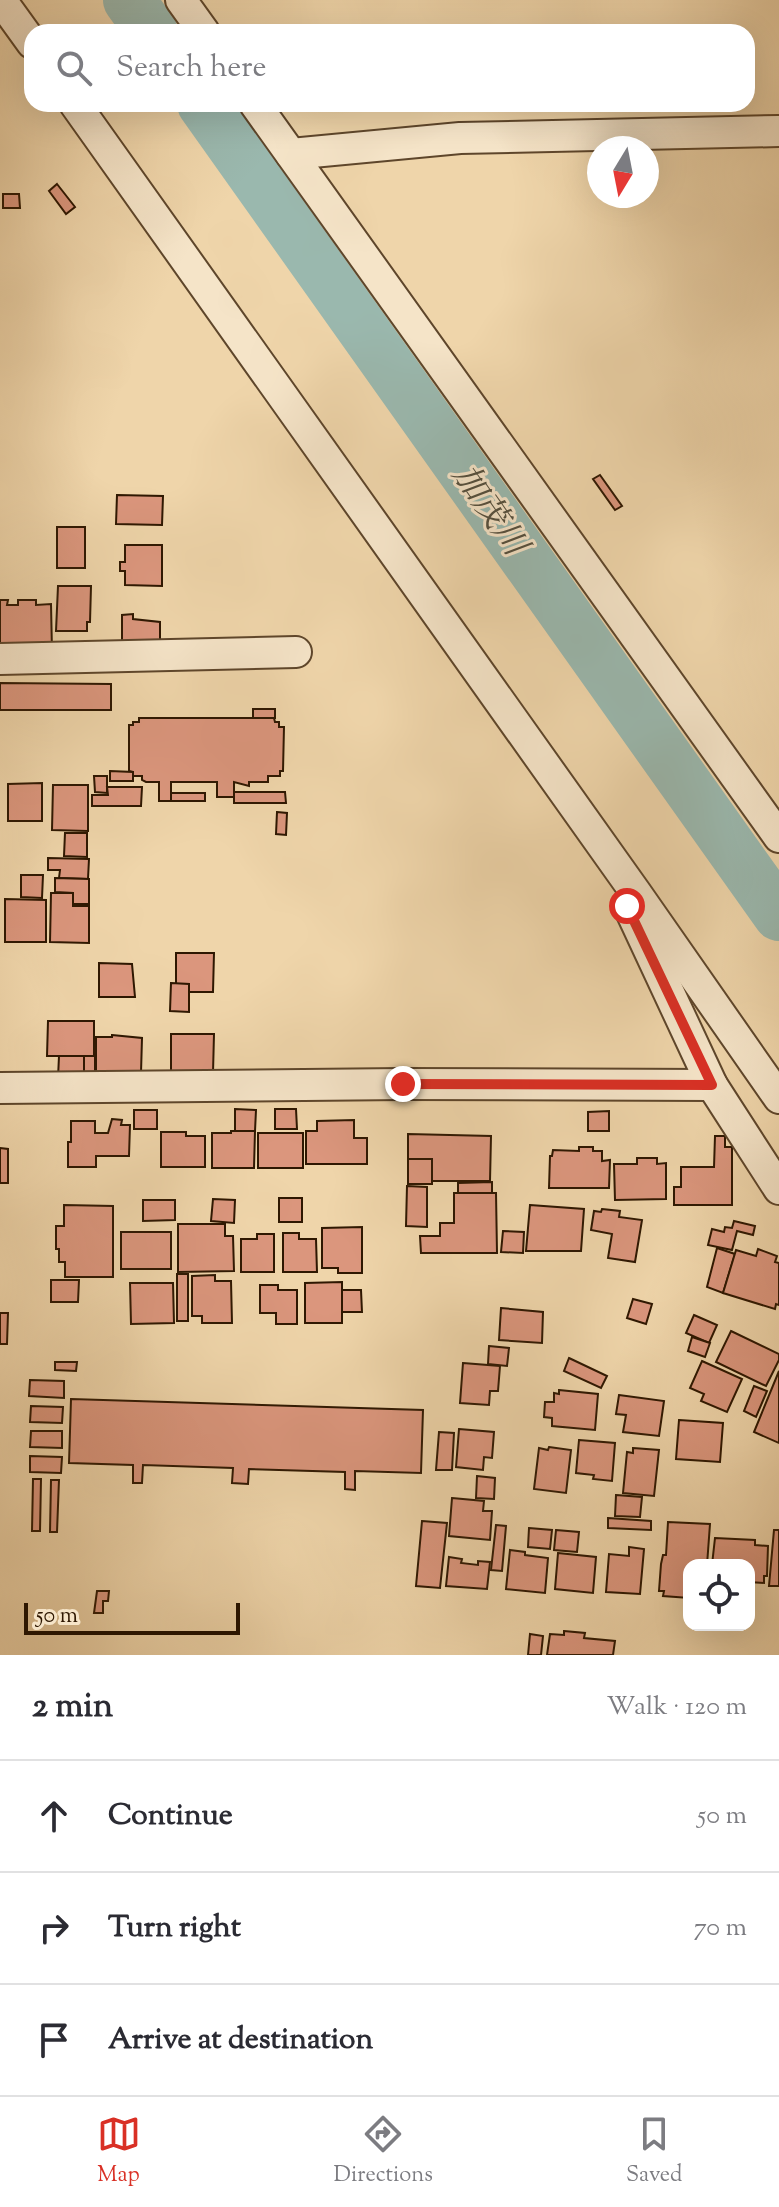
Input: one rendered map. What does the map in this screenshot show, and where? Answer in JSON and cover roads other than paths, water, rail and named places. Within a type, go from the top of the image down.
[{"type":"street","points":[[1,0],[24,32]]},
{"type":"street","points":[[181,0],[198,24]]},
{"type":"street","points":[[81,112],[779,1098]]},
{"type":"street","points":[[261,112],[779,837]]},
{"type":"street","points":[[291,154],[460,138],[779,131]]},
{"type":"street","points":[[0,659],[296,652]]},
{"type":"street","points":[[636,893],[627,906],[712,1085],[779,1189]]},
{"type":"street","points":[[0,1088],[712,1085]]},
{"type":"waterway","name":"加茂川","points":[[129,0],[146,24]]},
{"type":"waterway","name":"加茂川","points":[[209,112],[779,915]]}]
